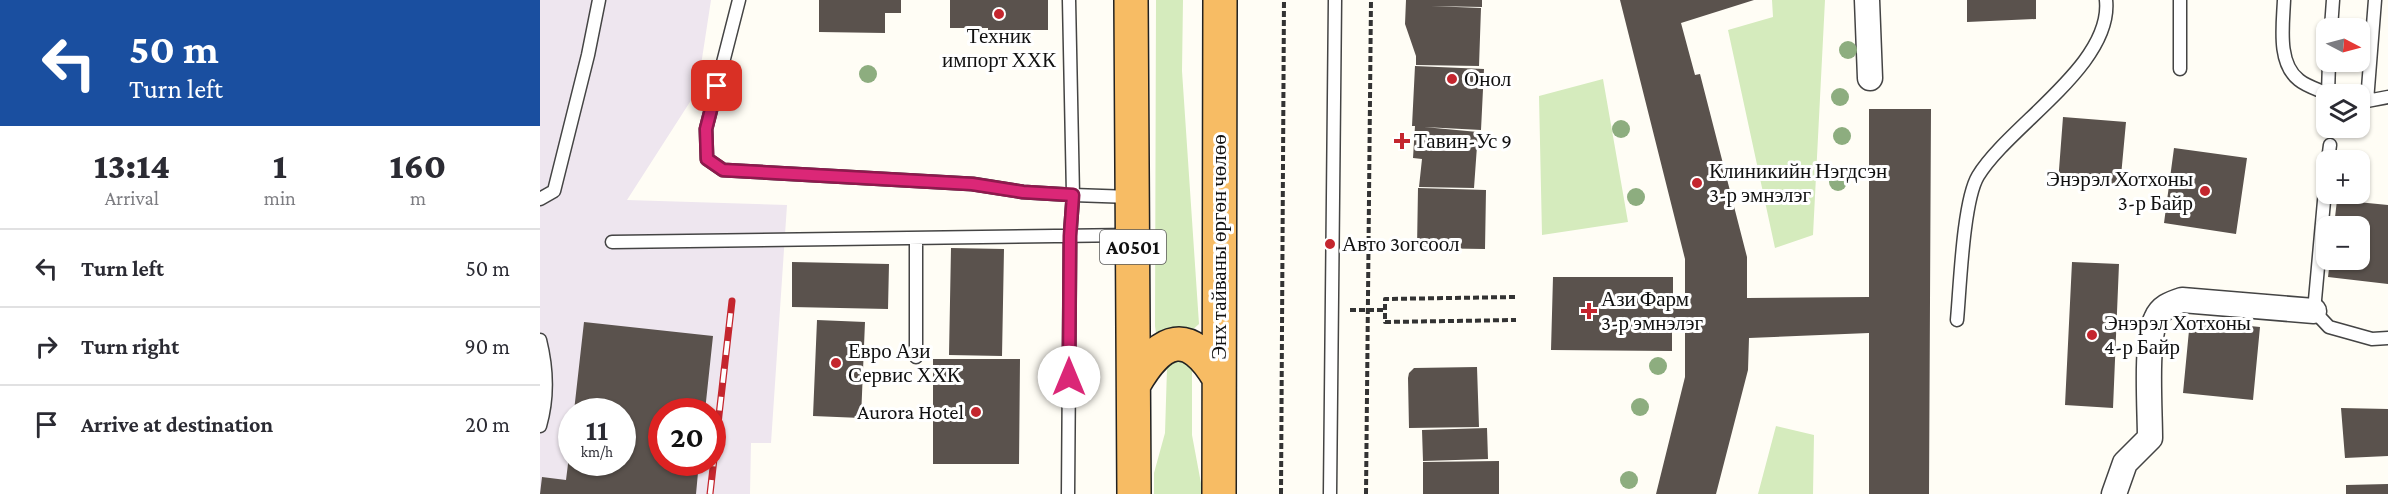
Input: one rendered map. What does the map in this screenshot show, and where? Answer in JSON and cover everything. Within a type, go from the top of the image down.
[{"type":"highway","name":"A0501","points":[[1131,0],[1134,494]]},
{"type":"highway","name":"Энх тайваны өргөн чөлөө","points":[[1219,494],[1220,0]]},
{"type":"highway","points":[[1134,384],[1146,363],[1155,354],[1175,345],[1188,345],[1201,352],[1219,378]]},
{"type":"street","points":[[1867,0],[1870,78]]},
{"type":"street","points":[[2114,494],[2125,463],[2150,438],[2150,334],[2156,318],[2166,306],[2181,300],[2314,311]]},
{"type":"lane","points":[[540,199],[554,191],[588,55],[599,0]]},
{"type":"lane","points":[[739,0],[706,129],[707,159],[723,170],[972,184],[1023,192],[1133,197]]},
{"type":"lane","points":[[1068,494],[1070,236],[1073,195],[1070,0]]},
{"type":"lane","points":[[1330,494],[1335,0]]},
{"type":"lane","points":[[1957,320],[1969,203],[1977,178],[1994,154],[2076,72],[2101,36],[2106,0]]},
{"type":"lane","points":[[2180,0],[2180,69]]},
{"type":"lane","points":[[2284,0],[2285,60],[2289,71],[2300,81],[2316,88]]},
{"type":"lane","points":[[2332,18],[2333,0]]},
{"type":"lane","points":[[2365,84],[2375,0]]},
{"type":"lane","points":[[2370,99],[2388,97]]},
{"type":"lane","points":[[2329,150],[2330,146]]},
{"type":"lane","points":[[2324,204],[2314,311],[2329,327],[2372,339],[2388,338]]},
{"type":"lane","points":[[612,242],[1133,235]]},
{"type":"lane","points":[[916,238],[916,357]]},
{"type":"lane","points":[[540,340],[546,362],[544,410],[540,426]]},
{"type":"path","points":[[1281,494],[1284,0]]},
{"type":"path","points":[[1366,494],[1371,0]]},
{"type":"path","points":[[1515,297],[1385,299],[1385,322],[1515,320]]},
{"type":"path","points":[[1346,310],[1385,310]]},
{"type":"shaded area","points":[[540,0],[711,0],[697,91],[627,200],[787,205],[771,443],[751,443],[750,494],[540,494]]},
{"type":"green space","points":[[1156,0],[1183,0],[1182,71],[1199,324],[1190,332],[1159,336],[1156,334],[1155,326]]},
{"type":"green space","points":[[1772,0],[1825,0],[1813,235],[1775,248],[1728,30],[1773,17]]},
{"type":"green space","points":[[1603,79],[1628,222],[1542,235],[1539,96]]},
{"type":"green space","points":[[1179,359],[1190,365],[1192,370],[1192,435],[1203,494],[1154,494],[1154,473],[1165,433],[1167,368],[1168,363]]},
{"type":"green space","points":[[1776,426],[1814,435],[1813,494],[1758,494]]},
{"type":"building","name":"Техник импорт ХХК","points":[[819,0],[901,0],[901,13],[885,13],[885,33],[819,32]]},
{"type":"building","name":"Техник импорт ХХК","points":[[950,0],[1048,0],[1048,30],[1031,30],[1030,45],[988,45],[988,28],[950,28]]},
{"type":"building","points":[[1406,0],[1482,0],[1482,7],[1431,6],[1481,8],[1479,66],[1416,65],[1416,56],[1405,24]]},
{"type":"building","name":"Клиникийн Нэгдсэн 3-р эмнэлэг","points":[[1620,0],[1754,0],[1681,23],[1695,75],[1700,74],[1747,257],[1747,298],[1869,297],[1869,109],[1931,109],[1929,494],[1869,494],[1869,333],[1749,338],[1748,370],[1716,494],[1656,494],[1685,377],[1685,330],[1672,331],[1672,351],[1551,350],[1553,277],[1673,277],[1673,299],[1685,299],[1685,259]]},
{"type":"building","points":[[1967,0],[2036,0],[2036,19],[1967,22]]},
{"type":"building","points":[[1415,66],[1484,69],[1481,130],[1424,127],[1478,132],[1474,188],[1419,187],[1422,159],[1413,158]]},
{"type":"building","points":[[2063,117],[2126,122],[2120,187],[2058,183]]},
{"type":"building","name":"Энэрэл Хотхоны 3-р Байр","points":[[2174,148],[2247,158],[2236,234],[2164,223]]},
{"type":"building","points":[[1418,188],[1486,190],[1485,249],[1417,248]]},
{"type":"building","points":[[2337,204],[2388,205],[2388,284],[2328,277],[2329,270],[2370,270],[2370,216],[2335,216]]},
{"type":"building","points":[[951,248],[1004,249],[1002,356],[949,355]]},
{"type":"building","points":[[792,262],[889,264],[888,309],[792,307]]},
{"type":"building","name":"Энэрэл Хотхоны 4-р Байр","points":[[2072,262],[2119,264],[2113,408],[2065,405]]},
{"type":"building","points":[[817,320],[865,322],[861,418],[813,416]]},
{"type":"building","points":[[2190,320],[2260,327],[2253,400],[2183,393]]},
{"type":"building","points":[[584,322],[713,336],[706,398],[648,398],[648,476],[698,476],[696,494],[540,494],[542,477],[566,480],[566,476],[636,476],[636,398],[575,398]]},
{"type":"building","name":"Aurora Hotel","points":[[933,359],[1020,359],[1019,464],[933,464]]},
{"type":"building","points":[[1477,367],[1479,427],[1409,428],[1408,378],[1414,368]]},
{"type":"building","points":[[2341,408],[2388,409],[2388,456],[2345,458]]},
{"type":"building","points":[[1487,428],[1488,459],[1423,461],[1422,430]]},
{"type":"building","points":[[1499,461],[1499,494],[1423,494],[1423,462]]},
{"type":"building","points":[[2388,484],[2388,494],[2346,494],[2346,485]]},
{"type":"railway","points":[[710,494],[732,301]]},
{"type":"place","name":"Техник импорт ХХК","points":[[999,14]]},
{"type":"place","name":"Онол","points":[[1452,79]]},
{"type":"place","name":"Тавин-Ус 9","points":[[1402,141]]},
{"type":"place","name":"Клиникийн Нэгдсэн 3-р эмнэлэг","points":[[1697,183]]},
{"type":"place","name":"Энэрэл Хотхоны 3-р Байр","points":[[2205,191]]},
{"type":"place","name":"Авто 3огсоол","points":[[1330,244]]},
{"type":"place","name":"Ази Фарм 3-р эмнэлэг","points":[[1589,311]]},
{"type":"place","name":"Энэрэл Хотхоны 4-р Байр","points":[[2092,335]]},
{"type":"place","name":"Евро Ази Сервис ХХК","points":[[836,363]]},
{"type":"place","name":"Aurora Hotel","points":[[976,412]]},
{"type":"route","points":[[717,86],[706,129],[707,159],[723,170],[972,184],[1023,192],[1073,195],[1070,236],[1069,377]]}]
